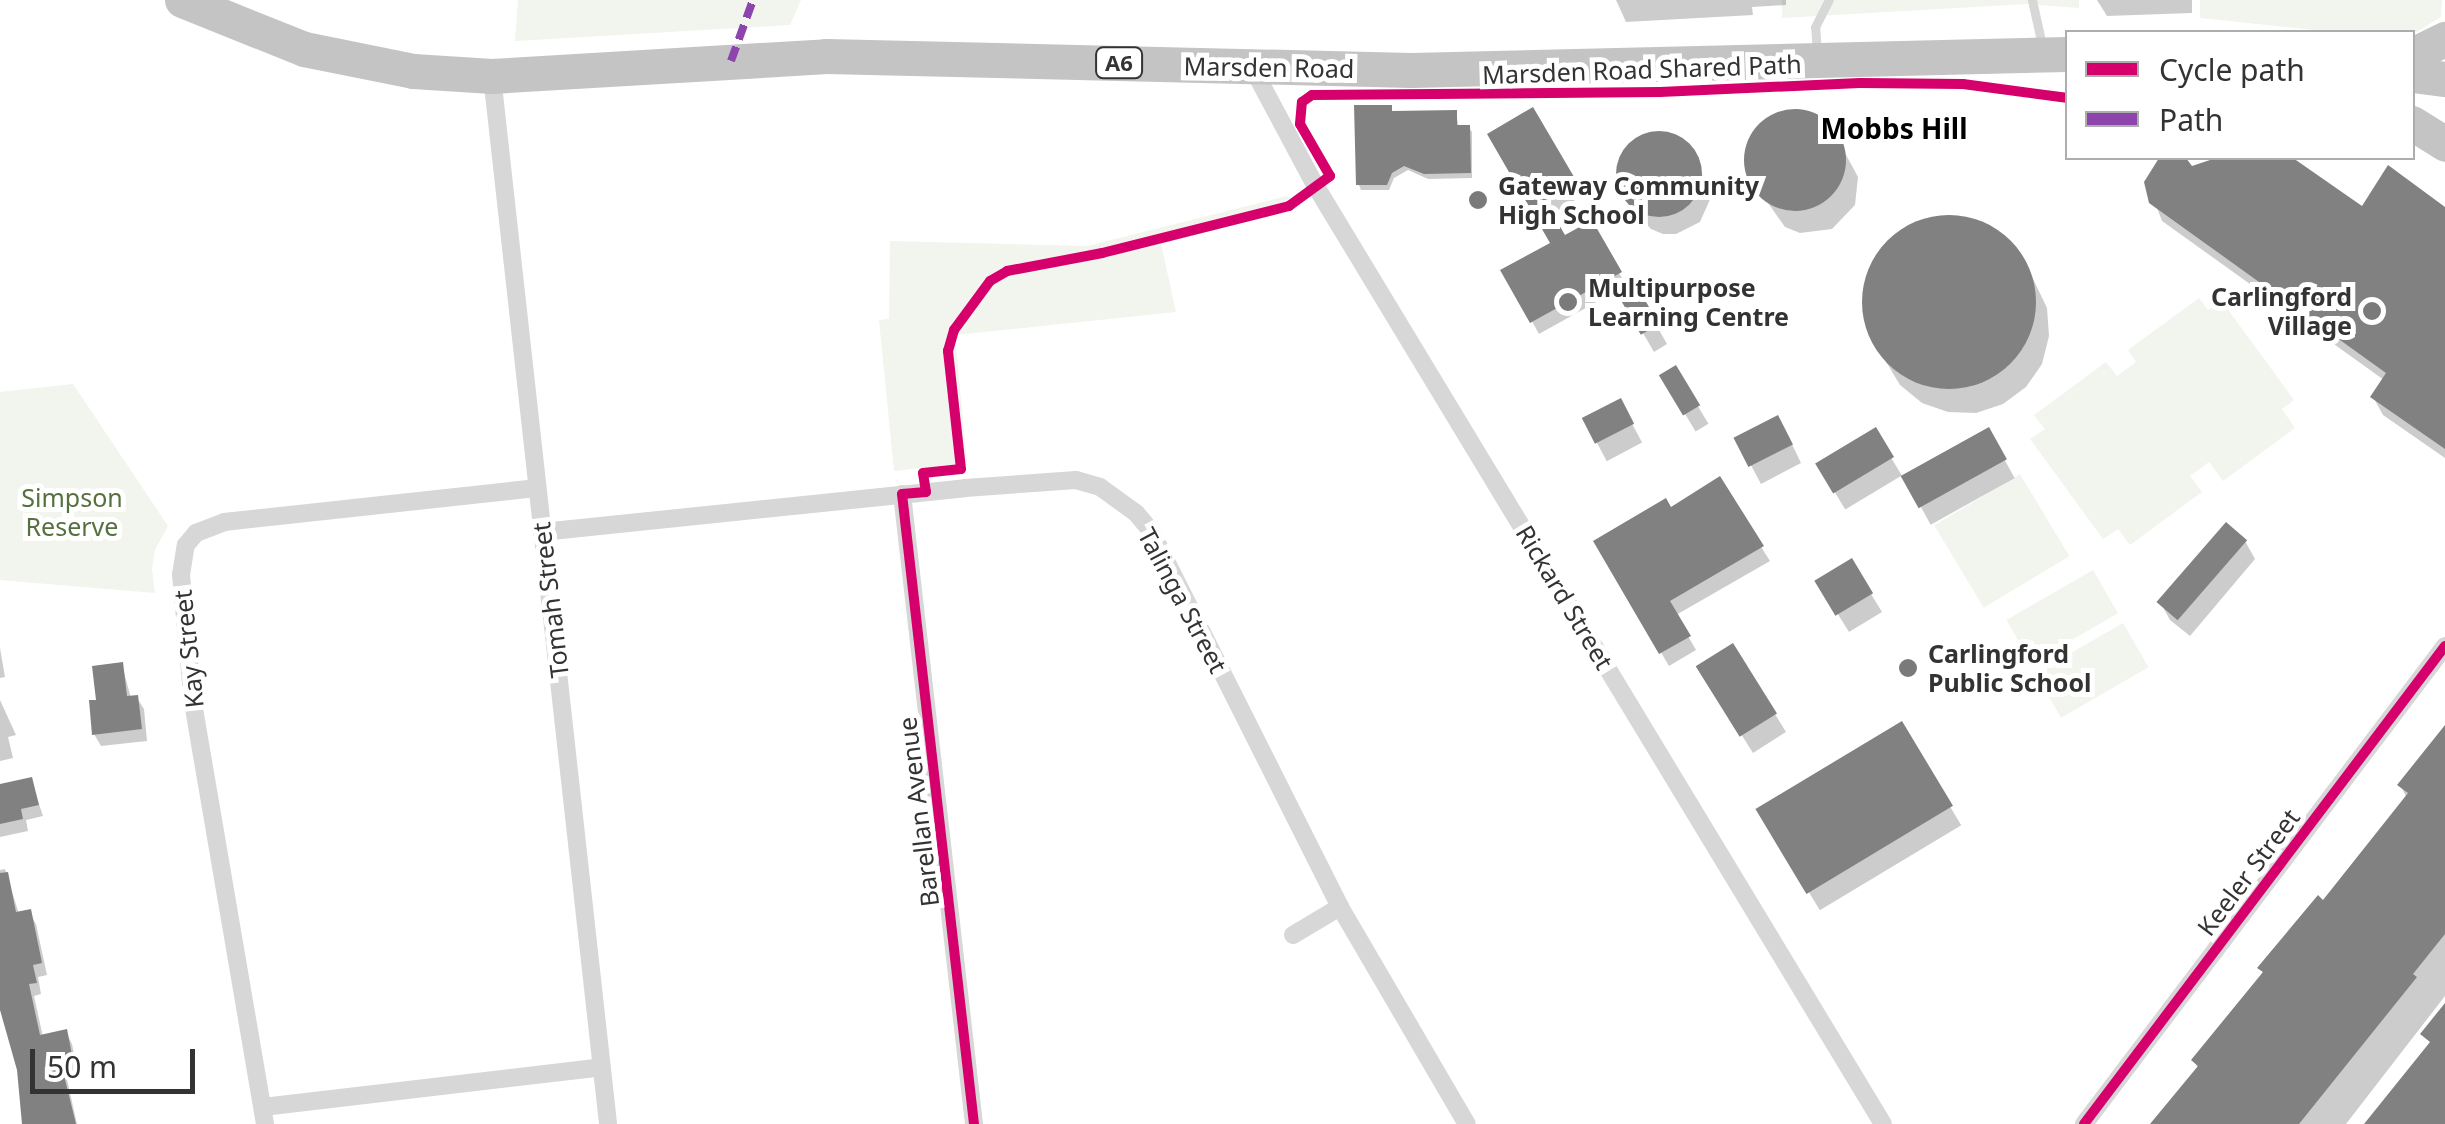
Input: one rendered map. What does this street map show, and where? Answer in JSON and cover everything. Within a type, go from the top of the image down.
[{"type":"highway","name":"Marsden Road","points":[[182,0],[304,49],[413,71],[492,76],[826,56],[1454,70],[2055,53]]},
{"type":"highway","points":[[2415,54],[2445,40]]},
{"type":"highway","points":[[2415,75],[2445,78]]},
{"type":"highway","points":[[2415,106],[2445,111]]},
{"type":"highway","points":[[2415,126],[2445,144]]},
{"type":"street","name":"Rickard Street","points":[[1252,67],[1315,185],[1883,1124]]},
{"type":"street","name":"Tomah Street","points":[[492,76],[608,1124]]},
{"type":"street","name":"Talinga Street","points":[[542,532],[902,494],[1076,480],[1100,487],[1136,514],[1168,562],[1340,907],[1468,1124]]},
{"type":"street","name":"Kay Street","points":[[536,488],[224,522],[196,533],[186,546],[181,575],[193,704],[264,1116],[602,1067]]},
{"type":"street","name":"Barellan Avenue","points":[[902,494],[974,1124]]},
{"type":"street","name":"Keeler Street","points":[[2084,1124],[2445,646]]},
{"type":"street","points":[[1293,935],[1340,907]]},
{"type":"lane","points":[[1817,59],[1816,28],[1829,0]]},
{"type":"lane","points":[[2032,0],[2055,53]]},
{"type":"green space","points":[[518,0],[801,0],[790,25],[515,41]]},
{"type":"green space","points":[[1782,0],[2079,0],[2079,8],[2027,4],[1782,18]]},
{"type":"green space","points":[[2200,0],[2442,0],[2441,17],[2415,33],[2315,30],[2200,18]]},
{"type":"green space","points":[[1287,196],[1294,209],[1161,244],[1176,312],[955,335],[967,463],[894,471],[879,320],[889,319],[890,241],[1087,246]]},
{"type":"green space","points":[[2199,298],[2208,310],[2221,300],[2294,400],[2282,409],[2295,428],[2223,481],[2209,462],[2190,476],[2202,492],[2130,545],[2118,529],[2103,539],[2030,439],[2045,429],[2034,415],[2106,362],[2117,376],[2136,362],[2128,350]]},
{"type":"green space","name":"Simpson Reserve","points":[[73,384],[168,526],[155,550],[155,593],[0,580],[0,392]]},
{"type":"green space","points":[[2020,474],[2069,556],[1984,608],[1934,526]]},
{"type":"green space","points":[[2093,570],[2118,613],[2031,663],[2006,620]]},
{"type":"green space","points":[[2123,623],[2148,667],[2061,718],[2036,674]]},
{"type":"building","points":[[1354,105],[1392,105],[1392,111],[1457,110],[1457,125],[1470,125],[1471,173],[1424,174],[1404,166],[1392,173],[1387,185],[1356,185]]},
{"type":"building","points":[[1533,107],[1577,182],[1545,201],[1565,235],[1592,220],[1622,272],[1530,323],[1500,270],[1550,243],[1487,134]]},
{"type":"building","points":[[1795,109],[1814,113],[1831,124],[1842,141],[1846,160],[1842,179],[1831,196],[1814,207],[1795,211],[1776,207],[1759,196],[1748,179],[1744,160],[1748,141],[1759,124],[1776,113]]},
{"type":"building","points":[[1659,131],[1683,138],[1695,150],[1702,174],[1695,198],[1683,210],[1659,217],[1635,210],[1623,198],[1616,174],[1623,150],[1635,138]]},
{"type":"building","name":"Carlingford Village","points":[[2158,160],[2188,160],[2192,166],[2210,160],[2296,160],[2362,206],[2388,165],[2445,207],[2445,449],[2370,397],[2386,373],[2149,203],[2144,182]]},
{"type":"building","points":[[1949,215],[1982,221],[2011,240],[2030,269],[2036,302],[2030,335],[2011,364],[1982,383],[1949,389],[1916,383],[1887,364],[1868,335],[1862,302],[1868,269],[1887,240],[1916,221]]},
{"type":"building","points":[[1634,281],[1659,324],[1641,335],[1616,292]]},
{"type":"building","points":[[1676,365],[1700,405],[1683,416],[1659,375]]},
{"type":"building","points":[[1621,398],[1634,424],[1595,444],[1582,418]]},
{"type":"building","points":[[1778,415],[1793,444],[1748,467],[1733,438]]},
{"type":"building","points":[[1876,427],[1894,457],[1833,494],[1815,464]]},
{"type":"building","points":[[1989,427],[2007,459],[1919,508],[1901,476]]},
{"type":"building","points":[[1720,476],[1764,546],[1670,601],[1691,636],[1659,654],[1593,541],[1666,498],[1671,507]]},
{"type":"building","points":[[2226,522],[2247,540],[2178,620],[2156,602]]},
{"type":"building","points":[[1852,558],[1873,593],[1835,616],[1814,581]]},
{"type":"building","points":[[1733,643],[1777,713],[1740,737],[1696,666]]},
{"type":"building","points":[[123,662],[127,696],[138,695],[142,729],[92,735],[89,700],[96,700],[92,666]]},
{"type":"building","points":[[1902,721],[1953,806],[1806,894],[1755,809]]},
{"type":"building","points":[[2445,725],[2445,934],[2413,974],[2417,977],[2299,1124],[2150,1124],[2198,1066],[2191,1060],[2263,972],[2257,968],[2318,895],[2323,900],[2408,793],[2397,785]]},
{"type":"building","points":[[32,777],[39,805],[21,809],[23,819],[0,824],[0,784]]},
{"type":"building","points":[[8,872],[16,912],[31,909],[42,963],[33,965],[37,983],[29,984],[40,1035],[67,1029],[73,1060],[61,1063],[76,1124],[22,1124],[17,1070],[0,1010],[0,873]]},
{"type":"building","points":[[2445,1003],[2445,1124],[2364,1124],[2430,1042],[2420,1034]]},
{"type":"marked path","points":[[731,61],[753,0]]},
{"type":"cycle path","name":"Marsden Road Shared Path","points":[[974,1124],[902,494],[926,492],[923,473],[961,469],[948,351],[954,330],[990,281],[1007,271],[1102,253],[1289,206],[1330,176],[1300,124],[1302,102],[1312,95],[1660,92],[1860,83],[1963,84],[2065,98]]},
{"type":"cycle path","points":[[2084,1124],[2445,646]]},
{"type":"place","name":"Gateway Community High School","points":[[1478,200]]},
{"type":"place","name":"Multipurpose Learning Centre","points":[[1568,302]]},
{"type":"place","name":"Carlingford Village","points":[[2372,311]]},
{"type":"place","name":"Carlingford Public School","points":[[1908,668]]},
{"type":"district","name":"Mobbs Hill","points":[[1894,128]]}]
